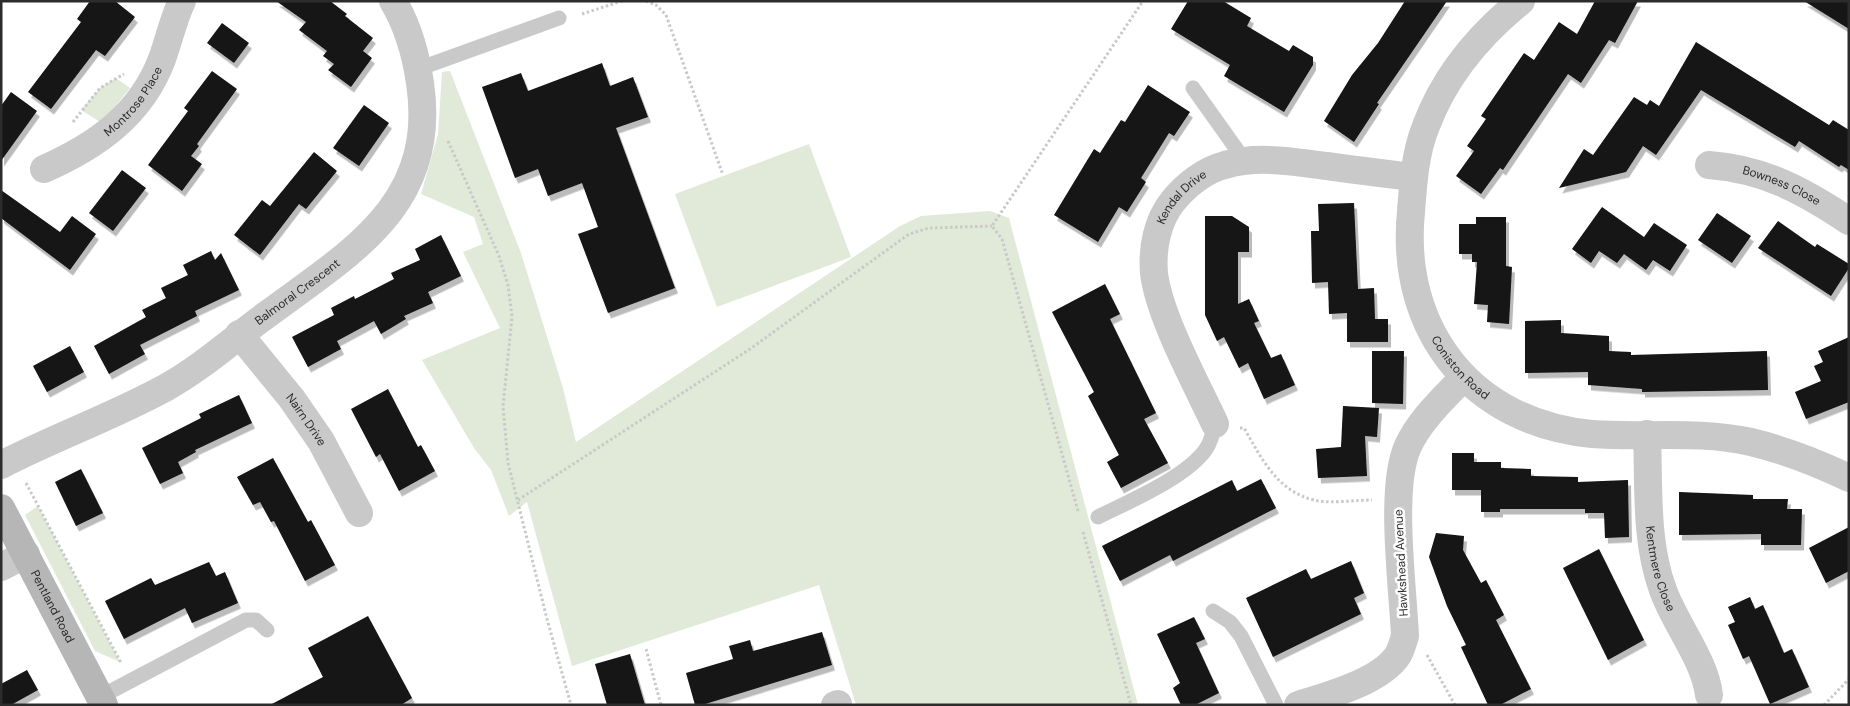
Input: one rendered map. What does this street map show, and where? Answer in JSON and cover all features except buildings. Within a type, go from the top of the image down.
[{"type":"street","name":"Montrose Place","points":[[44,169],[93,144],[115,128],[133,109],[154,76],[182,1]]},
{"type":"street","name":"Balmoral Crescent","points":[[7,462],[165,388],[197,368],[239,334],[344,258],[377,228],[398,202],[411,179],[419,145],[423,102],[418,69],[410,39],[393,1]]},
{"type":"street","name":"Coniston Road","points":[[1521,1],[1472,46],[1446,84],[1425,127],[1414,177],[1410,219],[1410,249],[1416,290],[1428,326],[1440,349],[1463,378],[1506,409],[1546,426],[1592,434],[1694,435],[1750,442],[1794,456],[1849,478]]},
{"type":"street","name":"Kendal Drive","points":[[1215,424],[1161,301],[1154,274],[1154,252],[1158,230],[1164,216],[1183,189],[1203,175],[1224,165],[1245,161],[1278,160],[1414,177]]},
{"type":"street","name":"Bowness Close","points":[[1709,165],[1727,166],[1775,178],[1818,201],[1849,221]]},
{"type":"street","name":"Nairn Drive","points":[[239,334],[292,399],[321,441],[359,513]]},
{"type":"street","name":"Hawkshead Avenue","points":[[1298,705],[1348,688],[1380,671],[1398,655],[1405,636],[1398,500],[1401,467],[1407,447],[1418,428],[1463,378]]},
{"type":"street","name":"Kentmere Close","points":[[1647,434],[1651,541],[1656,570],[1671,612],[1704,673],[1709,695]]},
{"type":"street","name":"Pentland Road","points":[[1,508],[102,701]]},
{"type":"street","points":[[1,567],[26,554]]},
{"type":"lane","points":[[418,69],[559,18]]},
{"type":"lane","points":[[1193,88],[1245,161]]},
{"type":"lane","points":[[1098,517],[1172,478],[1192,463],[1205,450],[1215,424]]},
{"type":"lane","points":[[1213,611],[1230,622],[1241,636],[1276,705]]},
{"type":"lane","points":[[102,701],[131,681],[246,620],[256,620],[267,630]]},
{"type":"path","points":[[582,14],[622,1]]},
{"type":"path","points":[[646,1],[656,5],[666,15],[724,176]]},
{"type":"path","points":[[992,226],[1142,1]]},
{"type":"path","points":[[446,136],[499,256],[508,284],[512,317],[503,406],[508,464],[571,705]]},
{"type":"path","points":[[517,500],[750,349],[909,234],[928,228],[992,226]]},
{"type":"path","points":[[992,226],[1002,239],[1079,515]]},
{"type":"path","points":[[1215,424],[1244,428],[1266,466],[1284,487],[1315,501],[1398,500]]},
{"type":"path","points":[[7,462],[131,681]]},
{"type":"path","points":[[1081,524],[1130,705]]},
{"type":"path","points":[[1405,636],[1425,651],[1455,705]]},
{"type":"path","points":[[646,649],[661,705]]},
{"type":"path","points":[[1824,705],[1849,680]]},
{"type":"green space","points":[[450,71],[521,253],[563,388],[576,442],[900,226],[921,216],[990,211],[1009,218],[1138,705],[856,705],[819,585],[572,666],[527,502],[509,516],[491,470],[474,448],[422,360],[500,328],[463,252],[483,244],[474,217],[421,194],[438,134],[442,72]]},
{"type":"green space","points":[[116,78],[130,88],[102,123],[81,110],[100,88]]},
{"type":"green space","points":[[809,144],[851,257],[717,307],[675,194]]},
{"type":"green space","points":[[38,506],[120,662],[95,651],[25,515]]}]
